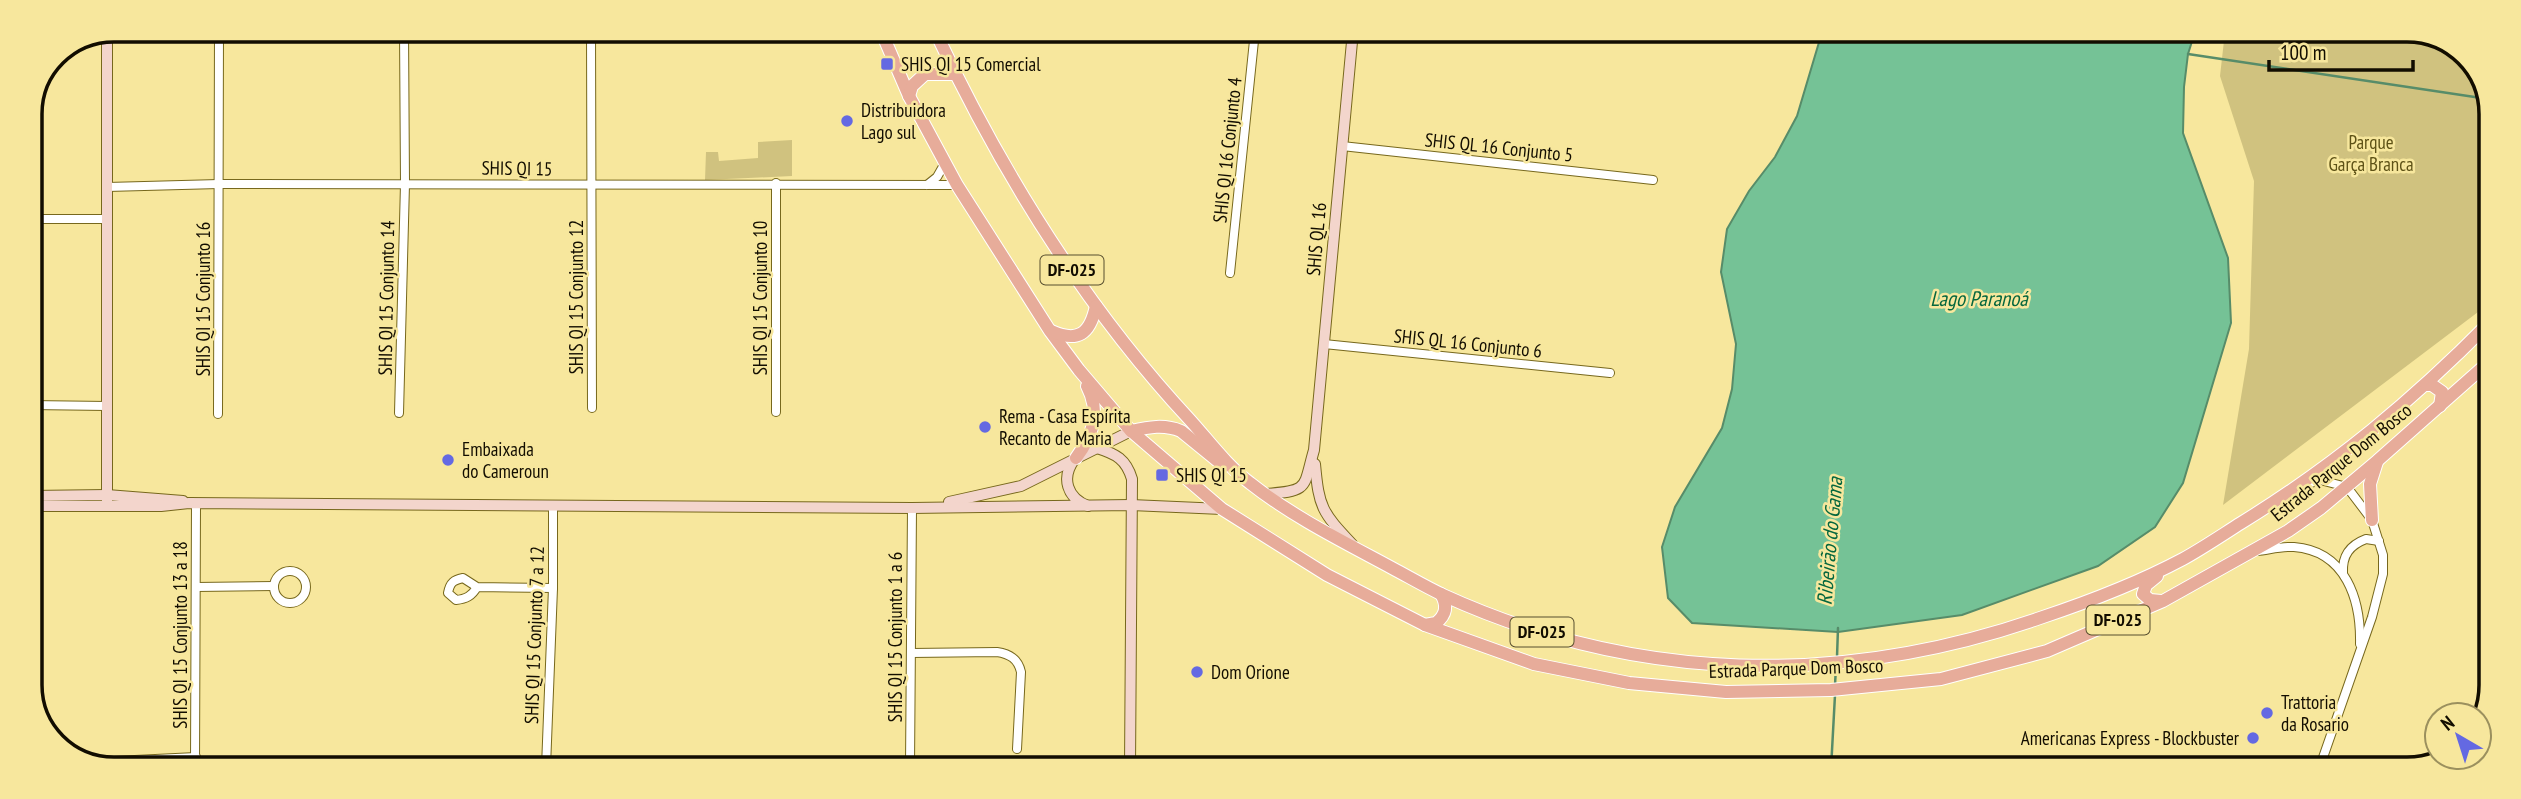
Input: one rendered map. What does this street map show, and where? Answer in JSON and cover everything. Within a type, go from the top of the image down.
[{"type":"main road","name":"Estrada Parque Dom Bosco","points":[[886,42],[909,96],[957,185],[1051,331],[1079,370],[1131,431],[1222,509],[1327,575],[1424,625],[1534,664],[1629,683],[1726,692],[1809,690],[1941,679],[2047,651],[2163,601],[2288,531],[2347,487],[2479,371]]},
{"type":"main road","name":"Estrada Parque Dom Bosco","points":[[940,42],[1029,208],[1097,306],[1142,367],[1248,482],[1357,549],[1441,594],[1505,620],[1550,634],[1646,657],[1687,663],[1811,666],[1857,662],[1936,649],[1992,635],[2082,604],[2184,559],[2298,488],[2345,453],[2426,385],[2479,333]]},
{"type":"main road","points":[[909,96],[912,86],[925,74],[955,74]]},
{"type":"main road","points":[[1051,331],[1064,337],[1077,336],[1093,323],[1097,306]]},
{"type":"main road","points":[[2446,366],[2443,374],[2446,384],[2450,387],[2463,386]]},
{"type":"main road","points":[[1076,458],[1087,440],[1095,418],[1091,394],[1079,370]]},
{"type":"main road","points":[[2426,385],[2442,392],[2440,406]]},
{"type":"main road","points":[[1131,431],[1163,426],[1181,431],[1224,467],[1248,482]]},
{"type":"main road","points":[[2372,520],[2370,484],[2377,461]]},
{"type":"main road","points":[[2163,601],[2147,599],[2143,594],[2146,584],[2184,559]]},
{"type":"main road","points":[[1424,625],[1436,623],[1445,611],[1445,601],[1441,594]]},
{"type":"street","name":"SHIS QI 15 Conjunto 16","points":[[218,414],[219,42]]},
{"type":"street","name":"SHIS QI 15 Conjunto 14","points":[[399,413],[405,184],[404,42]]},
{"type":"street","name":"SHIS QI 15 Conjunto 12","points":[[591,42],[592,408]]},
{"type":"street","name":"SHIS QI 16 Conjunto 4","points":[[1230,272],[1254,42]]},
{"type":"street","name":"SHIS QL 16","points":[[1266,494],[1293,491],[1305,485],[1314,450],[1352,42]]},
{"type":"street","points":[[105,43],[107,500]]},
{"type":"street","name":"SHIS QL 16 Conjunto 5","points":[[1342,146],[1653,180]]},
{"type":"street","points":[[928,185],[937,177],[945,163]]},
{"type":"street","name":"SHIS QI 15 Conjunto 10","points":[[776,183],[776,412]]},
{"type":"street","name":"SHIS QI 15","points":[[107,187],[219,184],[957,185]]},
{"type":"street","points":[[42,219],[106,219]]},
{"type":"street","name":"SHIS QL 16 Conjunto 6","points":[[1324,344],[1610,373]]},
{"type":"street","points":[[42,405],[107,405]]},
{"type":"street","points":[[924,508],[1021,486],[1131,431]]},
{"type":"street","points":[[1097,447],[1114,453],[1127,465],[1132,479],[1130,757]]},
{"type":"street","name":"SHIS QL 16","points":[[1314,450],[1320,504],[1331,521],[1357,549]]},
{"type":"street","points":[[1076,458],[1069,467],[1067,485],[1070,494],[1082,504],[1090,506]]},
{"type":"street","points":[[2298,488],[2320,480],[2347,487],[2372,520],[2383,555],[2383,574],[2372,617],[2323,757]]},
{"type":"street","points":[[42,497],[107,500]]},
{"type":"street","points":[[42,505],[107,500],[178,499],[192,503],[912,508],[1132,505],[1222,509]]},
{"type":"street","name":"SHIS QI 15 Conjunto 13 a 18","points":[[192,503],[196,587],[195,757]]},
{"type":"street","name":"SHIS QI 15 Conjunto 7 a 12","points":[[546,757],[554,587],[553,505]]},
{"type":"street","name":"SHIS QI 15 Conjunto 1 a 6","points":[[910,757],[912,508]]},
{"type":"street","points":[[2360,651],[2361,619],[2357,600],[2343,573],[2342,561],[2345,554],[2366,539],[2379,541]]},
{"type":"street","points":[[2254,552],[2293,547],[2305,549],[2319,554],[2343,573]]},
{"type":"street","points":[[294,570],[302,575],[306,583],[306,593],[300,600],[291,603],[282,601],[275,595],[274,586],[277,577],[285,571],[294,570]]},
{"type":"street","points":[[196,587],[274,586]]},
{"type":"street","points":[[477,587],[554,587]]},
{"type":"street","points":[[911,653],[997,652],[1013,657],[1021,672],[1017,749]]},
{"type":"green space","name":"Parque Garça Branca","points":[[2224,42],[2426,44],[2447,54],[2464,70],[2474,86],[2479,109],[2479,311],[2223,505],[2249,349],[2254,181],[2220,76]]},
{"type":"green space","points":[[792,140],[792,176],[705,180],[706,152],[718,152],[719,161],[758,158],[758,142]]},
{"type":"water","name":"Lago Paranoá","points":[[1819,42],[2192,42],[2184,87],[2183,133],[2228,258],[2231,323],[2183,483],[2155,527],[2098,566],[1962,615],[1838,632],[1692,623],[1668,598],[1662,547],[1675,507],[1722,428],[1732,389],[1736,344],[1721,272],[1727,229],[1749,191],[1775,157],[1797,116]]},
{"type":"waterway","points":[[2188,54],[2477,97]]},
{"type":"waterway","name":"Ribeirão do Gama","points":[[1837,657],[1838,628]]},
{"type":"waterway","name":"Ribeirão do Gama","points":[[1835,685],[1836,667]]},
{"type":"waterway","name":"Ribeirão do Gama","points":[[1832,757],[1835,695]]},
{"type":"place","name":"SHIS QI 15 Comercial","points":[[887,64]]},
{"type":"place","name":"Distribuidora Lago sul","points":[[847,121]]},
{"type":"place","name":"Rema - Casa Espírita Recanto de Maria","points":[[985,427]]},
{"type":"place","name":"Embaixada do Cameroun","points":[[448,460]]},
{"type":"place","name":"SHIS QI 15","points":[[1162,475]]},
{"type":"place","name":"Dom Orione","points":[[1197,672]]},
{"type":"place","name":"Trattoria da Rosario","points":[[2267,713]]},
{"type":"place","name":"Americanas Express - Blockbuster","points":[[2253,738]]}]
